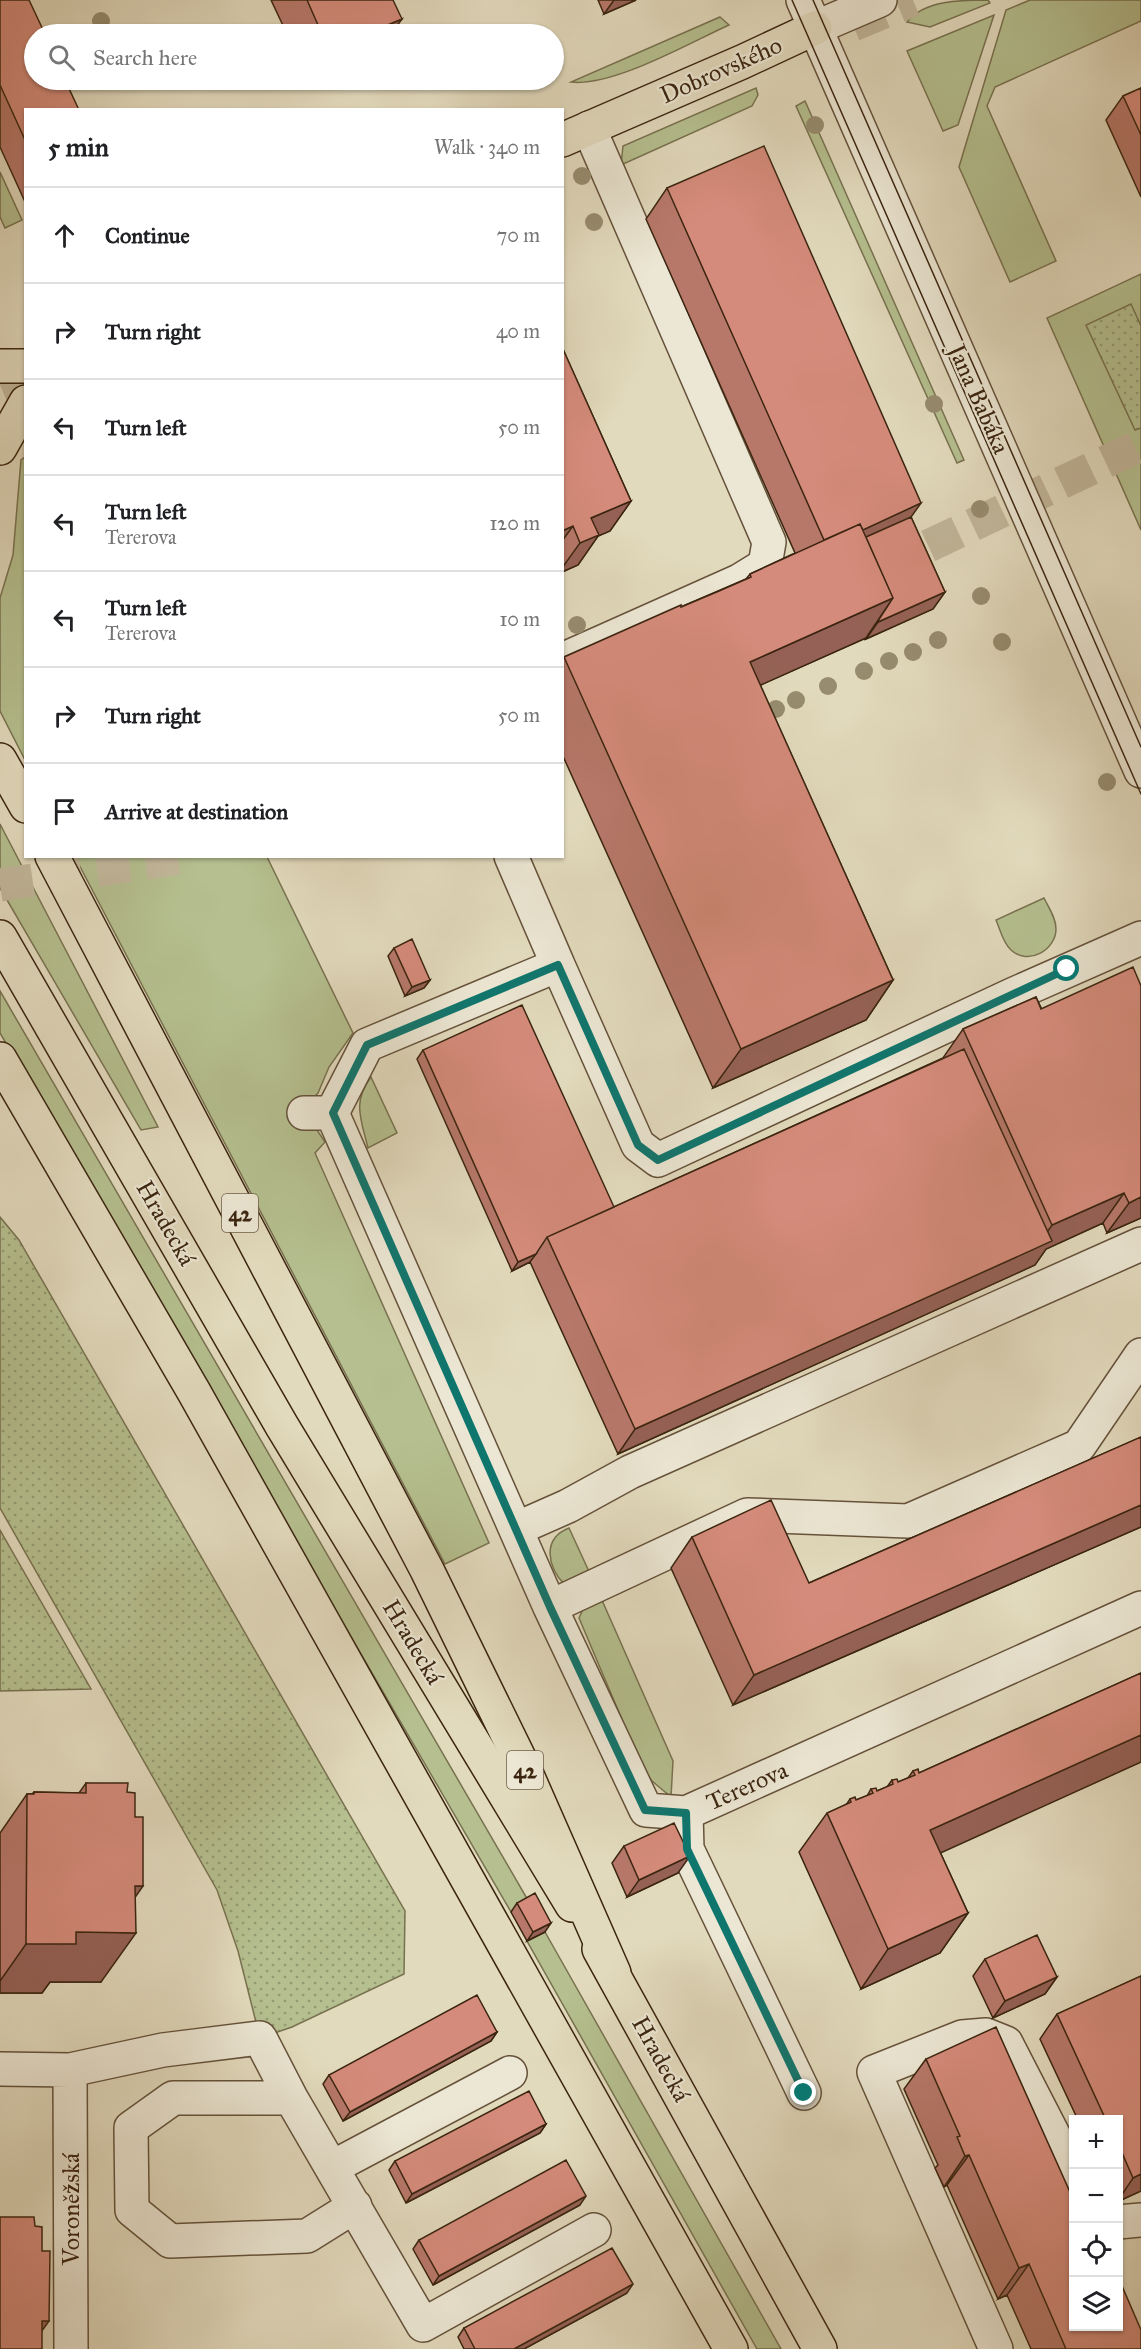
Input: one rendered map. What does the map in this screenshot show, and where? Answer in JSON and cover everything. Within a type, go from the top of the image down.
[{"type":"main road","name":"Dobrovského","points":[[576,134],[742,62],[809,14]]},
{"type":"main road","points":[[0,366],[24,366]]},
{"type":"main road","points":[[0,448],[24,406]]},
{"type":"main road","points":[[0,760],[24,802]]},
{"type":"main road","name":"42","points":[[53,858],[427,1570],[523,1766],[614,1973]]},
{"type":"main road","name":"Hradecká","points":[[0,937],[282,1426],[614,1973],[820,2349]]},
{"type":"main road","points":[[0,1059],[194,1392],[731,2349]]},
{"type":"street","name":"Dobrovského","points":[[809,14],[880,0]]},
{"type":"street","name":"Jana Babáka","points":[[809,14],[1141,771]]},
{"type":"street","points":[[564,659],[739,581],[765,565],[769,542],[576,134]]},
{"type":"street","points":[[512,858],[638,1145],[658,1160],[1012,994],[1141,938]]},
{"type":"street","name":"Tererova","points":[[558,965],[367,1045],[318,1113],[516,1529],[645,1810],[686,1813],[1141,1608]]},
{"type":"street","points":[[516,1529],[568,1506],[630,1472],[1141,1244]]},
{"type":"street","points":[[550,1607],[747,1515],[908,1521],[1079,1446],[1141,1355]]},
{"type":"street","points":[[686,1813],[687,1849],[804,2093]]},
{"type":"street","points":[[996,2349],[874,2072],[962,2037],[986,2035],[1006,2043],[1071,2169]]},
{"type":"street","points":[[0,2069],[70,2070],[164,2050],[260,2038],[291,2098],[355,2206],[425,2337],[594,2230]]},
{"type":"street","name":"Voroněžská","points":[[70,2070],[71,2349]]},
{"type":"street","points":[[333,2167],[510,2073]]},
{"type":"street","points":[[291,2098],[173,2098],[131,2128],[132,2210],[170,2241],[307,2236],[355,2206]]},
{"type":"street","points":[[1123,2222],[1141,2220]]},
{"type":"green space","points":[[988,0],[990,3],[930,27],[907,22],[923,9],[933,5],[955,1]]},
{"type":"green space","points":[[1030,0],[1141,0],[1141,21],[995,87],[987,106],[1056,261],[1010,282],[959,167],[1006,10]]},
{"type":"green space","points":[[994,15],[958,125],[943,131],[907,51]]},
{"type":"green space","points":[[720,17],[729,25],[651,62],[608,78],[588,82],[571,82]]},
{"type":"green space","points":[[756,88],[758,95],[752,106],[621,165],[623,146]]},
{"type":"green space","points":[[805,101],[964,460],[957,463],[796,106]]},
{"type":"green space","points":[[0,172],[22,220],[5,228],[0,217]]},
{"type":"green space","points":[[1141,274],[1141,530],[1047,318]]},
{"type":"green space","points":[[1131,304],[1141,326],[1141,428],[1135,430],[1086,325]]},
{"type":"green space","points":[[24,458],[24,758],[0,711],[0,598],[13,555],[21,460]]},
{"type":"green space","points":[[0,824],[158,1127],[141,1130],[0,888]]},
{"type":"green space","points":[[76,858],[267,858],[353,1033],[329,1067],[318,1093],[312,1099],[310,1127],[317,1130],[325,1142],[315,1153],[489,1543],[445,1564]]},
{"type":"green space","points":[[1044,898],[1055,921],[1055,937],[1040,953],[1033,956],[1018,955],[1006,944],[996,920]]},
{"type":"green space","points":[[0,991],[529,1902],[511,1912],[0,1033]]},
{"type":"green space","points":[[371,1077],[397,1133],[368,1148],[361,1119],[360,1103],[365,1086]]},
{"type":"green space","points":[[0,1217],[19,1240],[405,1911],[404,1974],[292,2027],[260,2038],[238,1951],[217,1890],[0,1508]]},
{"type":"green space","points":[[569,1528],[592,1578],[565,1585],[551,1562],[550,1554],[554,1539]]},
{"type":"green space","points":[[0,1530],[91,1689],[0,1691]]},
{"type":"green space","points":[[601,1598],[673,1761],[671,1797],[652,1781],[643,1769],[579,1618],[584,1607]]},
{"type":"green space","points":[[545,1932],[781,2349],[757,2349],[527,1941]]},
{"type":"building","points":[[0,0],[29,0],[40,24],[24,24],[24,90],[70,90],[78,108],[24,108],[24,138],[0,85]]},
{"type":"building","points":[[307,0],[393,0],[402,19],[390,24],[318,24]]},
{"type":"building","points":[[1141,88],[1141,135],[1123,96]]},
{"type":"building","points":[[764,146],[921,503],[863,530],[860,524],[824,540],[667,188]]},
{"type":"building","points":[[564,351],[631,501],[591,518],[599,535],[580,543],[573,526],[564,530]]},
{"type":"building","points":[[911,517],[945,592],[878,622],[893,598],[866,537]]},
{"type":"building","points":[[860,524],[893,598],[750,662],[893,980],[741,1049],[564,657],[751,577],[750,574]]},
{"type":"building","points":[[412,939],[430,980],[412,987],[394,948]]},
{"type":"building","points":[[1133,967],[1141,986],[1141,1197],[1129,1203],[1124,1193],[1052,1225],[963,1029],[1036,997],[1041,1009]]},
{"type":"building","points":[[522,1005],[614,1207],[547,1237],[536,1254],[518,1262],[423,1050]]},
{"type":"building","points":[[964,1049],[1052,1241],[635,1429],[547,1237]]},
{"type":"building","points":[[1141,1437],[1141,1505],[754,1675],[692,1537],[771,1500],[809,1583]]},
{"type":"building","points":[[1141,1673],[1141,1735],[930,1830],[968,1913],[888,1949],[827,1813],[851,1802],[850,1799],[855,1797],[856,1800],[873,1793],[871,1789],[876,1788],[877,1791],[893,1784],[892,1780],[897,1779],[898,1782],[915,1775],[913,1771],[918,1769],[919,1773]]},
{"type":"building","points":[[86,1783],[128,1783],[127,1792],[135,1793],[135,1817],[143,1817],[143,1886],[135,1886],[136,1933],[76,1932],[76,1944],[26,1944],[27,1794],[34,1794],[34,1792],[86,1793]]},
{"type":"building","points":[[674,1823],[690,1856],[639,1880],[624,1846]]},
{"type":"building","points":[[535,1893],[551,1923],[533,1932],[517,1903]]},
{"type":"building","points":[[1037,1935],[1057,1977],[1005,2001],[985,1959]]},
{"type":"building","points":[[1141,1976],[1141,2174],[1133,2178],[1123,2155],[1123,2115],[1104,2115],[1057,2014]]},
{"type":"building","points":[[477,1995],[497,2032],[350,2112],[329,2075]]},
{"type":"building","points":[[996,2027],[1069,2190],[1069,2331],[1123,2331],[1123,2288],[1141,2330],[1141,2349],[1066,2349],[1029,2264],[1019,2268],[969,2155],[965,2156],[957,2137],[960,2136],[926,2059]]},
{"type":"building","points":[[529,2091],[546,2124],[412,2194],[395,2161]]},
{"type":"building","points":[[566,2160],[586,2196],[439,2276],[419,2240]]},
{"type":"building","points":[[0,2217],[34,2217],[35,2226],[42,2227],[42,2251],[50,2251],[49,2321],[42,2321],[42,2349],[0,2349]]},
{"type":"building","points":[[612,2248],[633,2284],[514,2349],[475,2349],[464,2328]]},
{"type":"tunnel","points":[[853,25],[913,0]]},
{"type":"tunnel","points":[[0,385],[24,375]]},
{"type":"tunnel","points":[[884,567],[1141,445]]},
{"type":"tunnel","points":[[0,885],[180,858]]},
{"type":"tram line","points":[[792,0],[1141,794]]},
{"type":"tram line","points":[[813,0],[1141,747]]},
{"type":"route","points":[[804,2093],[687,1849],[686,1813],[645,1810],[550,1607],[333,1113],[367,1045],[558,965],[638,1145],[658,1160],[1067,969]]}]
